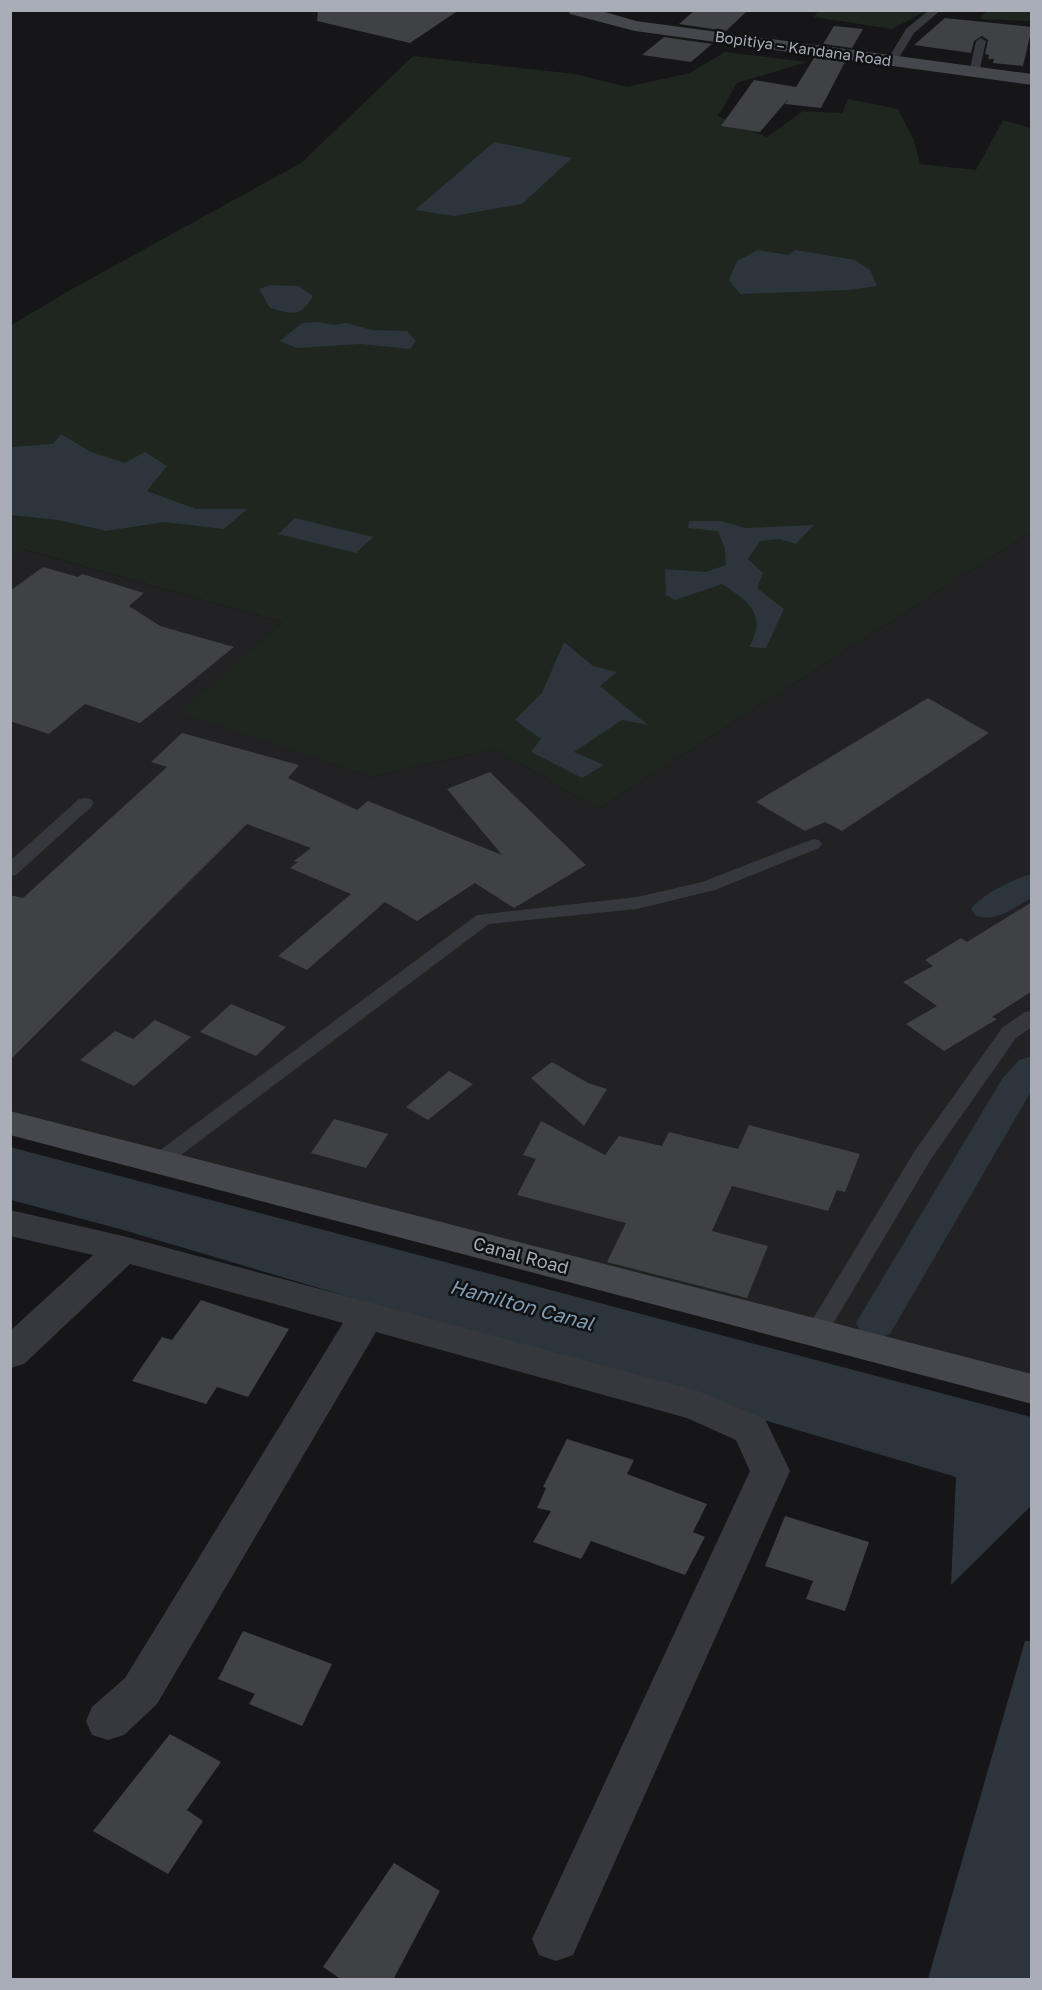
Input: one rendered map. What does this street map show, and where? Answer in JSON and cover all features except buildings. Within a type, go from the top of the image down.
[{"type":"main road","name":"Bopitiya – Kandana Road","points":[[576,10],[635,26],[1032,80]]},
{"type":"main road","name":"Canal Road","points":[[10,1123],[1032,1389]]},
{"type":"street","points":[[10,1223],[123,1249],[698,1406],[751,1430],[770,1471],[556,1939]]},
{"type":"street","points":[[10,1353],[123,1249]]},
{"type":"street","points":[[108,1721],[141,1691],[367,1315]]},
{"type":"lane","points":[[891,62],[910,31],[936,10]]},
{"type":"lane","points":[[974,73],[981,41]]},
{"type":"lane","points":[[10,871],[85,803]]},
{"type":"lane","points":[[158,1162],[483,919],[637,903],[708,886],[813,844]]},
{"type":"lane","points":[[816,1333],[923,1154],[1009,1033],[1032,1017]]},
{"type":"shaded area","points":[[818,11],[926,11],[892,29],[814,17]]},
{"type":"shaded area","points":[[987,11],[1031,11],[1031,21],[979,19]]},
{"type":"shaded area","points":[[725,52],[807,62],[737,83],[718,116],[767,137],[803,111],[842,113],[848,99],[898,109],[914,140],[920,164],[976,170],[1003,120],[1031,128],[1031,532],[598,809],[495,749],[371,777],[180,713],[282,622],[23,549],[11,559],[10,326],[72,289],[301,163],[413,56],[575,74],[627,87],[690,73]]},
{"type":"shaded area","points":[[1031,532],[1031,1381],[11,1115],[10,559],[22,549],[282,622],[181,713],[371,777],[495,749],[598,809]]},
{"type":"water","points":[[494,142],[572,158],[522,204],[454,216],[415,210]]},
{"type":"water","points":[[758,250],[789,255],[795,250],[855,260],[870,270],[877,286],[849,290],[740,294],[729,280],[737,261]]},
{"type":"water","points":[[271,285],[299,286],[313,296],[300,311],[290,313],[277,310],[270,308],[259,289]]},
{"type":"water","points":[[318,322],[334,325],[346,323],[372,330],[407,331],[416,341],[410,349],[361,344],[297,348],[280,341],[302,323]]},
{"type":"water","points":[[61,434],[91,452],[125,463],[145,452],[167,466],[147,491],[196,509],[247,509],[224,529],[164,522],[106,531],[59,520],[11,515],[11,447],[53,444]]},
{"type":"water","points":[[295,518],[373,537],[356,553],[278,534]]},
{"type":"water","points":[[689,521],[721,521],[746,528],[814,525],[796,544],[780,539],[760,541],[748,559],[763,573],[757,588],[784,609],[766,648],[749,647],[754,636],[756,617],[740,596],[722,584],[675,600],[666,595],[665,569],[706,572],[726,565],[725,549],[718,531],[688,528]]},
{"type":"water","points":[[564,642],[593,666],[617,672],[600,686],[648,725],[622,720],[574,752],[604,765],[582,778],[531,752],[541,739],[515,720],[542,693]]},
{"type":"water","name":"Hamilton Canal","points":[[10,1147],[1031,1417],[1031,1506],[951,1585],[956,1477],[120,1229],[11,1200]]},
{"type":"water","points":[[1025,1641],[1032,1641],[1031,1979],[928,1979]]},
{"type":"waterway","points":[[988,909],[1032,884]]},
{"type":"waterway","points":[[876,1323],[1020,1079],[1032,1068]]}]
